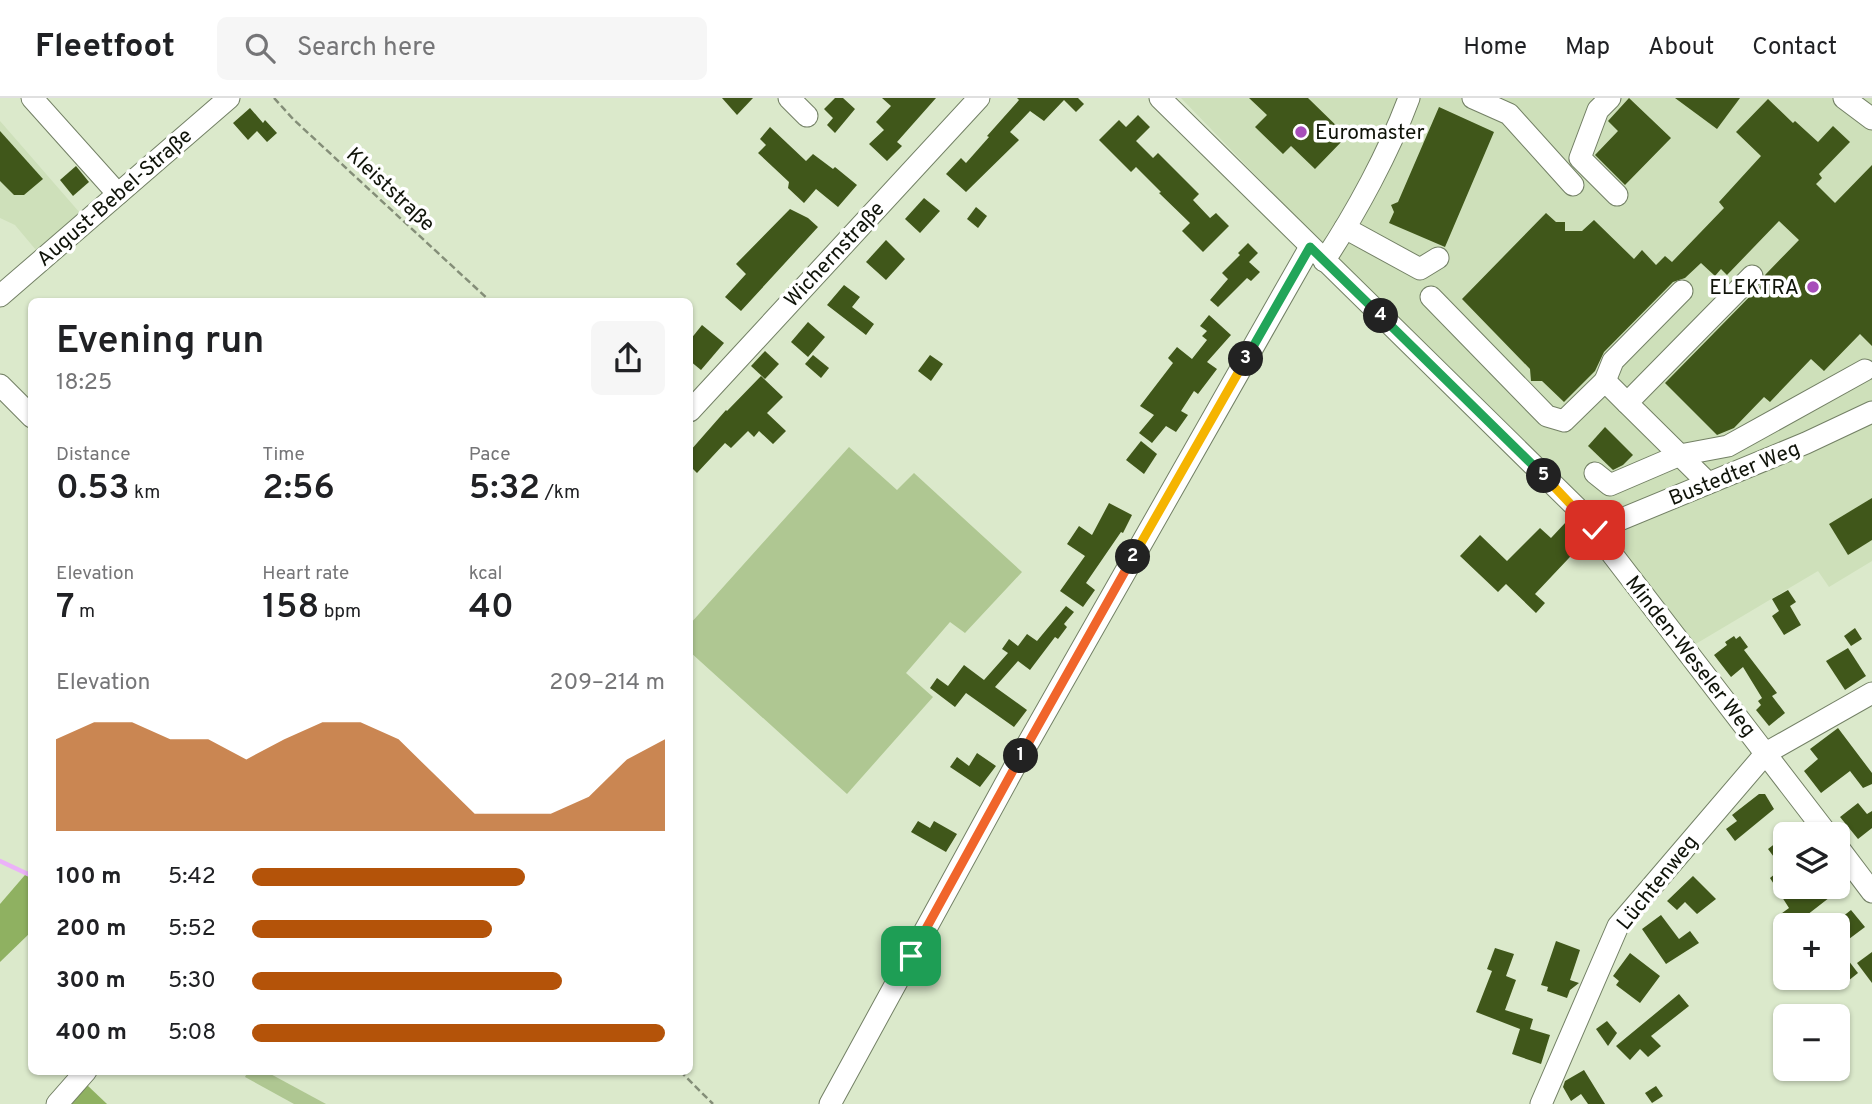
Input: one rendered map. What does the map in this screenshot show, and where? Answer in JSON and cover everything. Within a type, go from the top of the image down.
[{"type":"street","points":[[32,98],[118,194]]},
{"type":"street","name":"August-Bebel-Straße","points":[[0,296],[229,98]]},
{"type":"street","points":[[789,98],[807,116]]},
{"type":"street","name":"Wichernstraße","points":[[693,408],[979,98]]},
{"type":"street","name":"Minden-Weseler Weg","points":[[1160,98],[1576,507],[1818,822]]},
{"type":"street","points":[[830,1104],[1015,766],[1317,254],[1345,228],[1400,122],[1409,98]]},
{"type":"street","points":[[1473,98],[1509,114],[1573,185]]},
{"type":"street","points":[[1610,98],[1598,110],[1580,158],[1617,195]]},
{"type":"street","points":[[1844,98],[1872,119]]},
{"type":"street","points":[[1345,228],[1420,269],[1438,258]]},
{"type":"street","points":[[1627,403],[1752,275]]},
{"type":"street","points":[[1431,297],[1548,416],[1564,421],[1605,381],[1613,361],[1682,291]]},
{"type":"street","points":[[1595,473],[1610,485],[1680,455],[1728,446],[1865,370]]},
{"type":"street","points":[[1605,381],[1708,483]]},
{"type":"street","points":[[0,385],[28,413]]},
{"type":"street","name":"Bustedter Weg","points":[[1595,530],[1806,443],[1872,412]]},
{"type":"street","name":"Lüchtenweg","points":[[1541,1104],[1618,926],[1766,753],[1872,693]]},
{"type":"street","points":[[1850,863],[1872,892]]},
{"type":"street","points":[[57,1104],[82,1075]]},
{"type":"path","name":"Kleiststraße","points":[[274,98],[294,120],[487,298]]},
{"type":"path","points":[[684,1075],[713,1104]]},
{"type":"shaded area","points":[[1181,98],[1872,98],[1872,561],[1829,587],[1818,571],[1694,645],[1583,501],[1305,226]]},
{"type":"shaded area","points":[[0,121],[80,213],[36,250],[15,225],[0,218]]},
{"type":"shaded area","points":[[849,447],[897,490],[914,473],[1022,572],[965,633],[950,622],[906,673],[933,697],[847,794],[693,655],[693,621]]},
{"type":"shaded area","points":[[272,1075],[326,1104],[294,1104],[245,1077]]},
{"type":"green space","points":[[28,871],[28,935],[0,962],[0,904]]},
{"type":"green space","points":[[87,1085],[107,1104],[70,1104]]},
{"type":"building","points":[[722,98],[753,98],[737,115]]},
{"type":"building","points":[[835,98],[843,98],[855,109],[835,133],[827,125],[833,118],[824,109]]},
{"type":"building","points":[[882,98],[936,98],[897,142],[902,146],[887,161],[869,144],[884,130],[876,122],[891,106]]},
{"type":"building","points":[[1017,98],[1078,98],[1084,104],[1076,112],[1064,100],[1044,121],[1030,111],[1010,132],[1019,140],[966,192],[946,174],[961,158],[966,163],[1019,100]]},
{"type":"building","name":"Euromaster","points":[[1249,98],[1308,98],[1347,136],[1315,169],[1291,146],[1283,154],[1255,127],[1267,115]]},
{"type":"building","points":[[1629,98],[1671,138],[1625,185],[1595,155],[1618,131],[1608,121]]},
{"type":"building","points":[[1675,98],[1740,98],[1717,129]]},
{"type":"building","points":[[1768,99],[1818,142],[1833,126],[1850,142],[1819,174],[1822,178],[1816,184],[1835,203],[1872,165],[1872,346],[1860,334],[1824,371],[1811,359],[1770,402],[1764,397],[1734,428],[1717,435],[1665,383],[1761,285],[1765,275],[1799,240],[1779,221],[1727,275],[1721,269],[1715,276],[1701,263],[1685,278],[1673,282],[1604,352],[1595,371],[1564,402],[1542,381],[1531,381],[1530,369],[1462,299],[1546,213],[1556,222],[1565,222],[1565,231],[1582,231],[1594,220],[1634,259],[1642,250],[1656,265],[1665,256],[1672,262],[1724,208],[1719,202],[1761,156],[1736,132]]},
{"type":"building","points":[[1439,107],[1494,132],[1445,247],[1389,223],[1394,212],[1391,205],[1398,202]]},
{"type":"building","points":[[250,108],[263,123],[265,120],[277,133],[267,142],[257,131],[248,140],[233,123]]},
{"type":"building","points":[[1138,115],[1150,127],[1136,141],[1153,158],[1158,153],[1199,194],[1193,200],[1210,218],[1216,213],[1229,226],[1203,252],[1182,231],[1190,223],[1136,167],[1131,172],[1099,140],[1119,120],[1126,127]]},
{"type":"building","points":[[770,127],[806,161],[813,154],[857,185],[838,207],[816,189],[804,203],[788,188],[789,182],[758,153],[766,145],[760,139]]},
{"type":"building","points":[[0,131],[43,179],[24,195],[14,195],[0,181]]},
{"type":"building","points":[[76,166],[89,182],[73,196],[60,180]]},
{"type":"building","points":[[924,198],[940,211],[920,233],[905,219]]},
{"type":"building","points":[[976,207],[987,216],[978,228],[967,219]]},
{"type":"building","points":[[790,209],[808,218],[818,227],[741,311],[725,297],[746,274],[736,264]]},
{"type":"building","points":[[886,240],[905,259],[886,280],[866,262]]},
{"type":"building","points":[[1248,243],[1258,253],[1249,262],[1260,272],[1251,281],[1247,278],[1218,307],[1210,300],[1228,279],[1222,273]]},
{"type":"building","points":[[844,285],[860,297],[852,307],[874,324],[866,335],[827,305]]},
{"type":"building","points":[[1209,315],[1231,335],[1207,362],[1217,369],[1198,394],[1194,391],[1181,411],[1188,415],[1176,432],[1166,426],[1152,443],[1139,433],[1154,415],[1140,406],[1173,363],[1168,358],[1177,347],[1192,359],[1207,340],[1202,336],[1207,331],[1200,326]]},
{"type":"building","points":[[808,322],[825,337],[808,357],[791,342]]},
{"type":"building","points":[[702,325],[724,343],[701,370],[693,363],[693,336]]},
{"type":"building","points":[[765,351],[779,364],[765,379],[751,366]]},
{"type":"building","points":[[813,355],[829,368],[821,378],[805,364]]},
{"type":"building","points":[[930,355],[943,364],[931,381],[918,371]]},
{"type":"building","points":[[761,376],[783,397],[767,413],[786,431],[773,444],[759,431],[754,437],[748,431],[731,448],[725,443],[697,473],[693,469],[693,448]]},
{"type":"building","points":[[1605,427],[1633,455],[1613,470],[1588,446]]},
{"type":"building","points":[[1141,441],[1157,454],[1144,474],[1126,460]]},
{"type":"building","points":[[1872,498],[1872,540],[1848,555],[1829,524]]},
{"type":"building","points":[[1109,503],[1132,515],[1123,533],[1121,532],[1086,583],[1095,590],[1083,607],[1060,591],[1085,556],[1067,544],[1079,526],[1092,535]]},
{"type":"building","points":[[1566,522],[1585,541],[1535,594],[1545,603],[1536,613],[1506,584],[1498,592],[1460,556],[1480,535],[1507,561],[1540,528],[1551,538]]},
{"type":"building","points":[[1788,590],[1796,602],[1790,606],[1801,625],[1784,635],[1772,616],[1779,611],[1772,599]]},
{"type":"building","points":[[1066,606],[1074,612],[1064,624],[1067,627],[1058,639],[1055,637],[1030,670],[1018,661],[995,687],[1027,710],[1014,727],[966,693],[955,707],[930,688],[937,678],[948,686],[964,665],[984,680],[1008,653],[1002,649],[1009,639],[1018,646],[1027,634],[1037,641]]},
{"type":"building","points":[[1855,628],[1862,639],[1851,646],[1844,636]]},
{"type":"building","points":[[1734,636],[1736,639],[1740,636],[1748,647],[1744,650],[1777,693],[1772,696],[1785,713],[1769,726],[1756,710],[1761,705],[1758,701],[1762,698],[1743,667],[1731,677],[1714,655]]},
{"type":"building","points":[[1848,648],[1866,676],[1845,690],[1826,661]]},
{"type":"building","points":[[1838,728],[1872,773],[1872,784],[1863,788],[1850,771],[1821,793],[1804,771],[1818,759],[1810,749]]},
{"type":"building","points":[[977,753],[996,766],[980,787],[950,767],[957,757],[969,766]]},
{"type":"building","points":[[1759,794],[1765,794],[1774,809],[1735,841],[1726,829],[1737,821],[1732,815]]},
{"type":"building","points":[[1858,803],[1867,814],[1872,811],[1872,828],[1858,839],[1850,829],[1850,822],[1844,822],[1840,817]]},
{"type":"building","points":[[918,821],[930,828],[934,821],[957,834],[946,852],[911,832]]},
{"type":"building","points":[[1693,876],[1716,899],[1697,914],[1685,902],[1677,910],[1667,901]]},
{"type":"building","points":[[1783,899],[1828,899],[1810,913],[1782,913],[1789,908]]},
{"type":"building","points":[[1851,910],[1865,927],[1850,938],[1850,913],[1847,913]]},
{"type":"building","points":[[1661,915],[1679,939],[1690,931],[1699,943],[1666,964],[1642,929]]},
{"type":"building","points":[[1556,941],[1580,950],[1570,980],[1579,983],[1570,990],[1567,998],[1547,991],[1548,987],[1541,985]]},
{"type":"building","points":[[1495,948],[1514,954],[1506,976],[1516,980],[1505,1010],[1533,1019],[1530,1029],[1550,1035],[1541,1064],[1512,1054],[1520,1029],[1476,1012],[1492,971],[1487,969]]},
{"type":"building","points":[[1872,952],[1872,983],[1857,963]]},
{"type":"building","points":[[1630,953],[1660,976],[1640,1003],[1616,985],[1619,981],[1613,976]]},
{"type":"building","points":[[1850,963],[1858,973],[1850,979]]},
{"type":"building","points":[[1679,994],[1689,1006],[1651,1036],[1661,1046],[1648,1057],[1640,1049],[1630,1060],[1616,1046]]},
{"type":"building","points":[[1607,1021],[1617,1033],[1608,1046],[1596,1029]]},
{"type":"building","points":[[1584,1070],[1605,1104],[1588,1104],[1581,1094],[1571,1101],[1563,1087],[1565,1081]]},
{"type":"building","points":[[1656,1086],[1663,1096],[1652,1103],[1645,1093]]},
{"type":"waterway","points":[[0,861],[28,874]]},
{"type":"place","name":"Euromaster","points":[[1301,132]]},
{"type":"place","name":"ELEKTRA","points":[[1813,287]]},
{"type":"route","points":[[911,956],[1015,766],[1310,247],[1576,507],[1595,530]]}]
